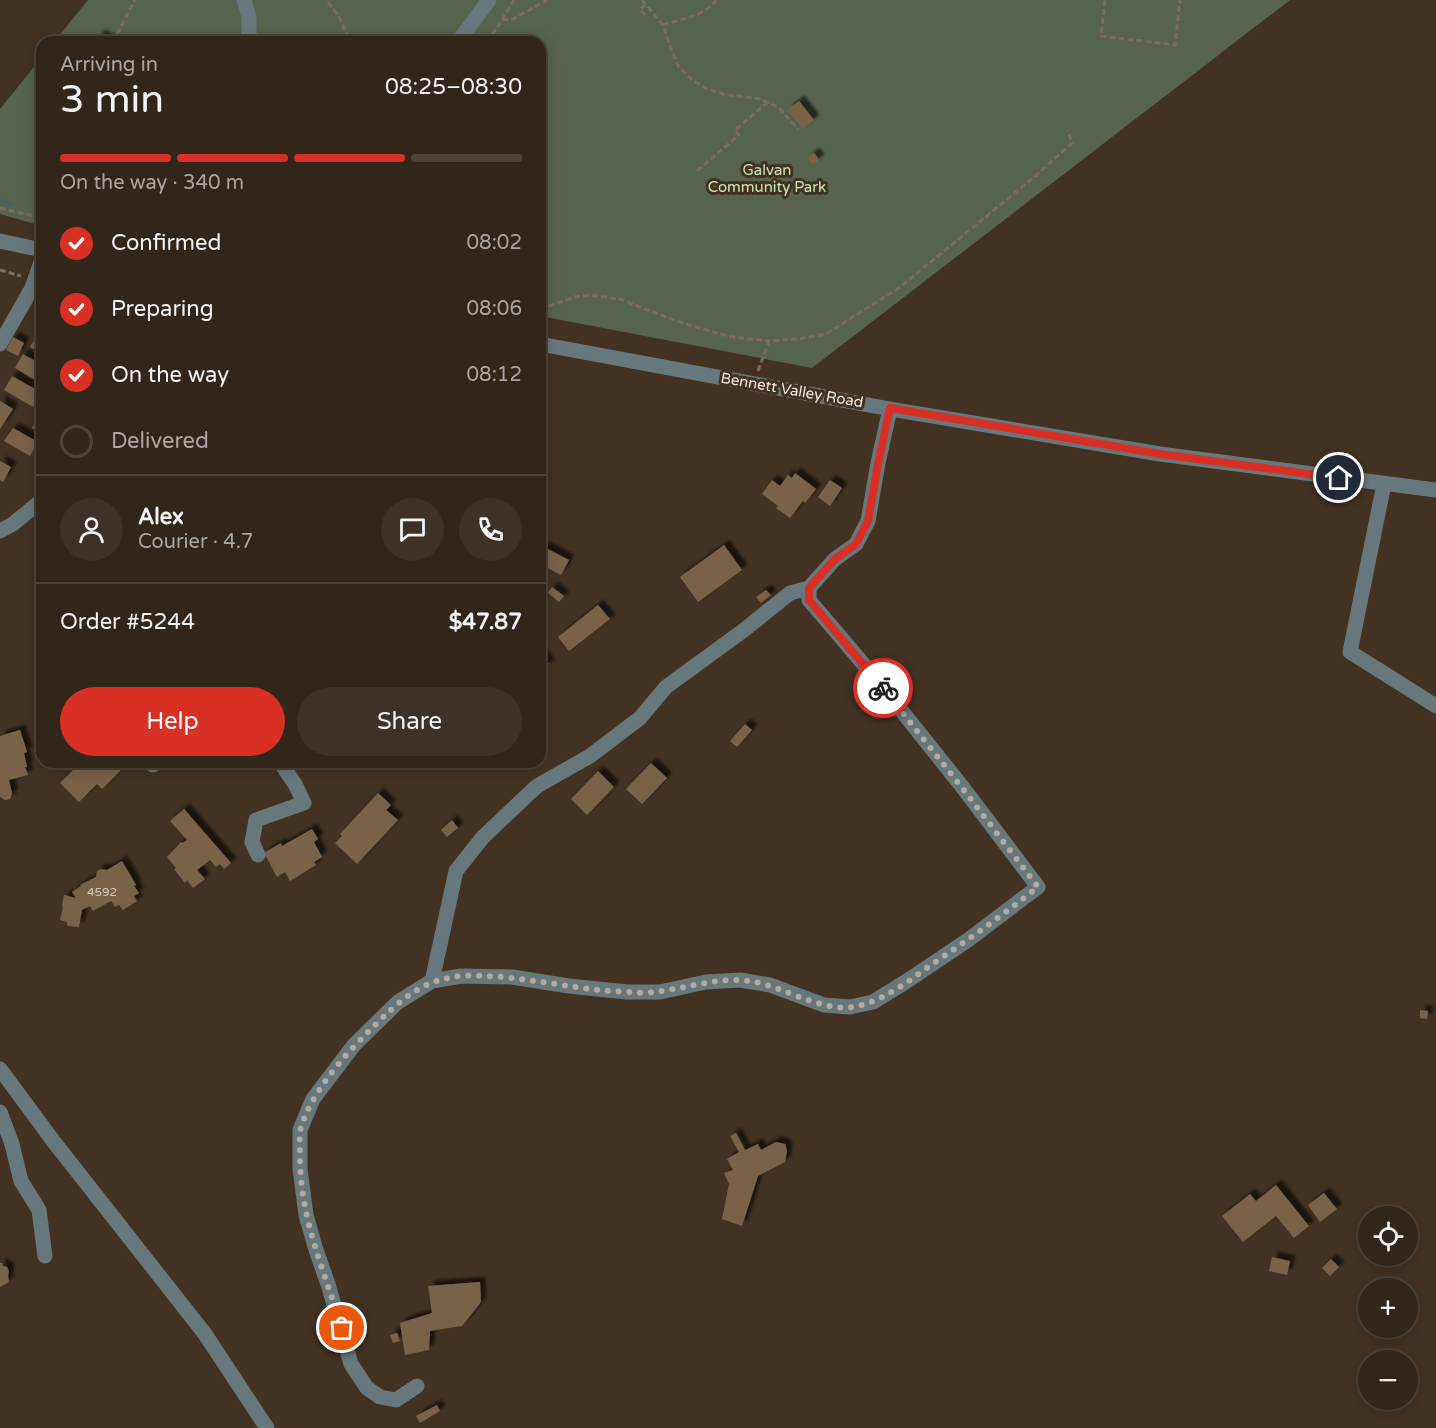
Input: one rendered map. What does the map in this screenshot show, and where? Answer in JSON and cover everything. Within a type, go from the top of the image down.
[{"type":"street","points":[[244,0],[249,17],[249,36]]},
{"type":"street","points":[[462,36],[489,0]]},
{"type":"street","points":[[0,241],[36,249]]},
{"type":"street","points":[[0,344],[32,288],[36,276]]},
{"type":"street","name":"Bennett Valley Road","points":[[546,345],[754,384],[1160,454],[1436,490]]},
{"type":"street","points":[[432,981],[456,871],[483,837],[537,786],[590,756],[640,718],[666,687],[790,593],[809,588],[835,559],[856,544],[868,521],[890,408]]},
{"type":"street","points":[[1384,484],[1350,652],[1436,706]]},
{"type":"street","points":[[0,531],[14,524],[36,505]]},
{"type":"street","points":[[417,1386],[396,1400],[380,1398],[367,1388],[351,1364],[306,1215],[300,1169],[300,1130],[313,1099],[354,1045],[398,1002],[432,981],[461,976],[512,977],[627,992],[660,992],[706,982],[740,980],[770,985],[824,1005],[850,1007],[873,1002],[907,981],[968,940],[1038,887],[877,680],[809,600],[809,588]]},
{"type":"street","points":[[258,855],[252,842],[256,820],[304,802],[284,768]]},
{"type":"street","points":[[0,1069],[54,1142],[205,1334],[267,1428]]},
{"type":"street","points":[[0,1112],[12,1144],[21,1181],[39,1210],[45,1256]]},
{"type":"path","points":[[117,36],[135,0]]},
{"type":"path","points":[[491,36],[514,0]]},
{"type":"path","points":[[502,20],[513,19],[547,0]]},
{"type":"path","points":[[642,0],[663,25],[679,67],[692,80],[705,88],[723,94],[768,102],[778,107],[799,130]]},
{"type":"path","points":[[663,25],[701,14],[717,0]]},
{"type":"path","points":[[1105,0],[1101,36],[1175,45],[1180,0]]},
{"type":"path","points":[[328,2],[339,17],[347,36]]},
{"type":"path","points":[[645,15],[640,10],[646,4]]},
{"type":"path","points":[[697,171],[739,135],[735,130],[768,102]]},
{"type":"path","points":[[546,307],[574,297],[589,295],[620,299],[685,324],[732,337],[769,341],[826,334],[899,288],[1034,178],[1072,143],[1068,130]]},
{"type":"path","points":[[0,208],[36,217]]},
{"type":"path","points":[[754,384],[769,341]]},
{"type":"green space","name":"Galvan Community Park","points":[[88,0],[1290,0],[812,368],[546,317],[546,36],[59,36]]},
{"type":"green space","points":[[36,64],[36,224],[0,214],[0,109]]},
{"type":"building","points":[[799,101],[814,120],[803,129],[787,110]]},
{"type":"building","points":[[814,153],[819,160],[813,165],[808,158]]},
{"type":"building","points":[[13,337],[24,343],[18,356],[6,350]]},
{"type":"building","points":[[36,337],[36,350],[30,347]]},
{"type":"building","points":[[23,354],[36,362],[36,380],[15,368]]},
{"type":"building","points":[[12,376],[36,390],[36,402],[33,407],[4,390]]},
{"type":"building","points":[[0,401],[13,409],[0,429]]},
{"type":"building","points":[[13,428],[36,441],[36,446],[30,456],[4,441]]},
{"type":"building","points":[[0,461],[11,467],[3,482],[0,480]]},
{"type":"building","points":[[795,473],[816,489],[790,518],[762,494],[772,480],[780,486],[788,475],[792,478]]},
{"type":"building","points":[[830,480],[842,488],[830,506],[818,497]]},
{"type":"building","points":[[724,545],[742,570],[698,602],[680,577]]},
{"type":"building","points":[[546,548],[569,560],[561,575],[546,567]]},
{"type":"building","points":[[552,587],[564,596],[559,602],[548,593]]},
{"type":"building","points":[[766,590],[771,595],[761,603],[756,597]]},
{"type":"building","points":[[598,605],[610,619],[569,651],[558,637]]},
{"type":"building","points":[[745,724],[752,730],[737,747],[730,741]]},
{"type":"building","points":[[20,730],[27,752],[24,753],[28,775],[9,780],[12,793],[10,799],[5,800],[0,797],[0,736]]},
{"type":"building","points":[[651,763],[667,778],[642,804],[626,789]]},
{"type":"building","points":[[75,768],[123,768],[102,789],[97,784],[79,802],[60,783]]},
{"type":"building","points":[[598,771],[614,787],[587,815],[571,799]]},
{"type":"building","points":[[378,793],[391,805],[386,810],[398,820],[357,864],[335,843],[342,836],[340,834]]},
{"type":"building","points":[[184,809],[231,863],[224,869],[220,864],[216,867],[210,860],[197,870],[205,879],[193,888],[187,880],[185,883],[167,857],[181,842],[187,840],[170,821]]},
{"type":"building","points":[[452,820],[458,828],[447,837],[441,830]]},
{"type":"building","points":[[312,829],[318,839],[314,842],[322,857],[314,862],[316,865],[290,881],[285,872],[277,877],[264,853]]},
{"type":"building","points":[[122,861],[139,893],[134,896],[137,901],[123,910],[119,905],[115,907],[111,901],[93,911],[90,906],[82,910],[79,927],[67,926],[67,922],[60,920],[64,895],[76,898],[72,892],[96,877],[97,871],[107,870]]},
{"type":"building","points":[[1420,1010],[1428,1011],[1427,1019],[1420,1018]]},
{"type":"building","points":[[736,1133],[745,1150],[758,1144],[761,1150],[776,1142],[785,1144],[787,1151],[785,1162],[758,1176],[742,1226],[722,1219],[729,1184],[724,1173],[733,1170],[727,1159],[739,1152],[730,1136]]},
{"type":"building","points":[[1276,1185],[1309,1226],[1294,1238],[1276,1216],[1243,1242],[1222,1216],[1250,1194],[1256,1201]]},
{"type":"building","points":[[1324,1193],[1337,1209],[1320,1222],[1308,1205]]},
{"type":"building","points":[[1272,1257],[1290,1261],[1287,1275],[1269,1271]]},
{"type":"building","points":[[1331,1259],[1339,1267],[1330,1276],[1322,1268]]},
{"type":"building","points":[[0,1263],[9,1271],[9,1282],[0,1287]]},
{"type":"building","points":[[480,1282],[481,1302],[462,1326],[430,1331],[429,1350],[405,1355],[400,1323],[432,1313],[428,1286]]},
{"type":"building","points":[[397,1333],[400,1341],[393,1343],[390,1335]]},
{"type":"building","points":[[437,1405],[440,1411],[420,1423],[416,1416]]},
{"type":"waterway","points":[[0,201],[12,205]]},
{"type":"way so far","points":[[342,1328],[306,1215],[300,1169],[300,1130],[313,1099],[340,1063],[354,1045],[398,1002],[432,981],[461,976],[512,977],[627,992],[660,992],[706,982],[740,980],[770,985],[824,1005],[850,1007],[873,1002],[907,981],[968,940],[1038,887],[1008,845],[883,688]]},
{"type":"route","points":[[883,688],[809,600],[809,588],[835,559],[856,544],[868,521],[890,408],[1160,454],[1339,478]]}]
